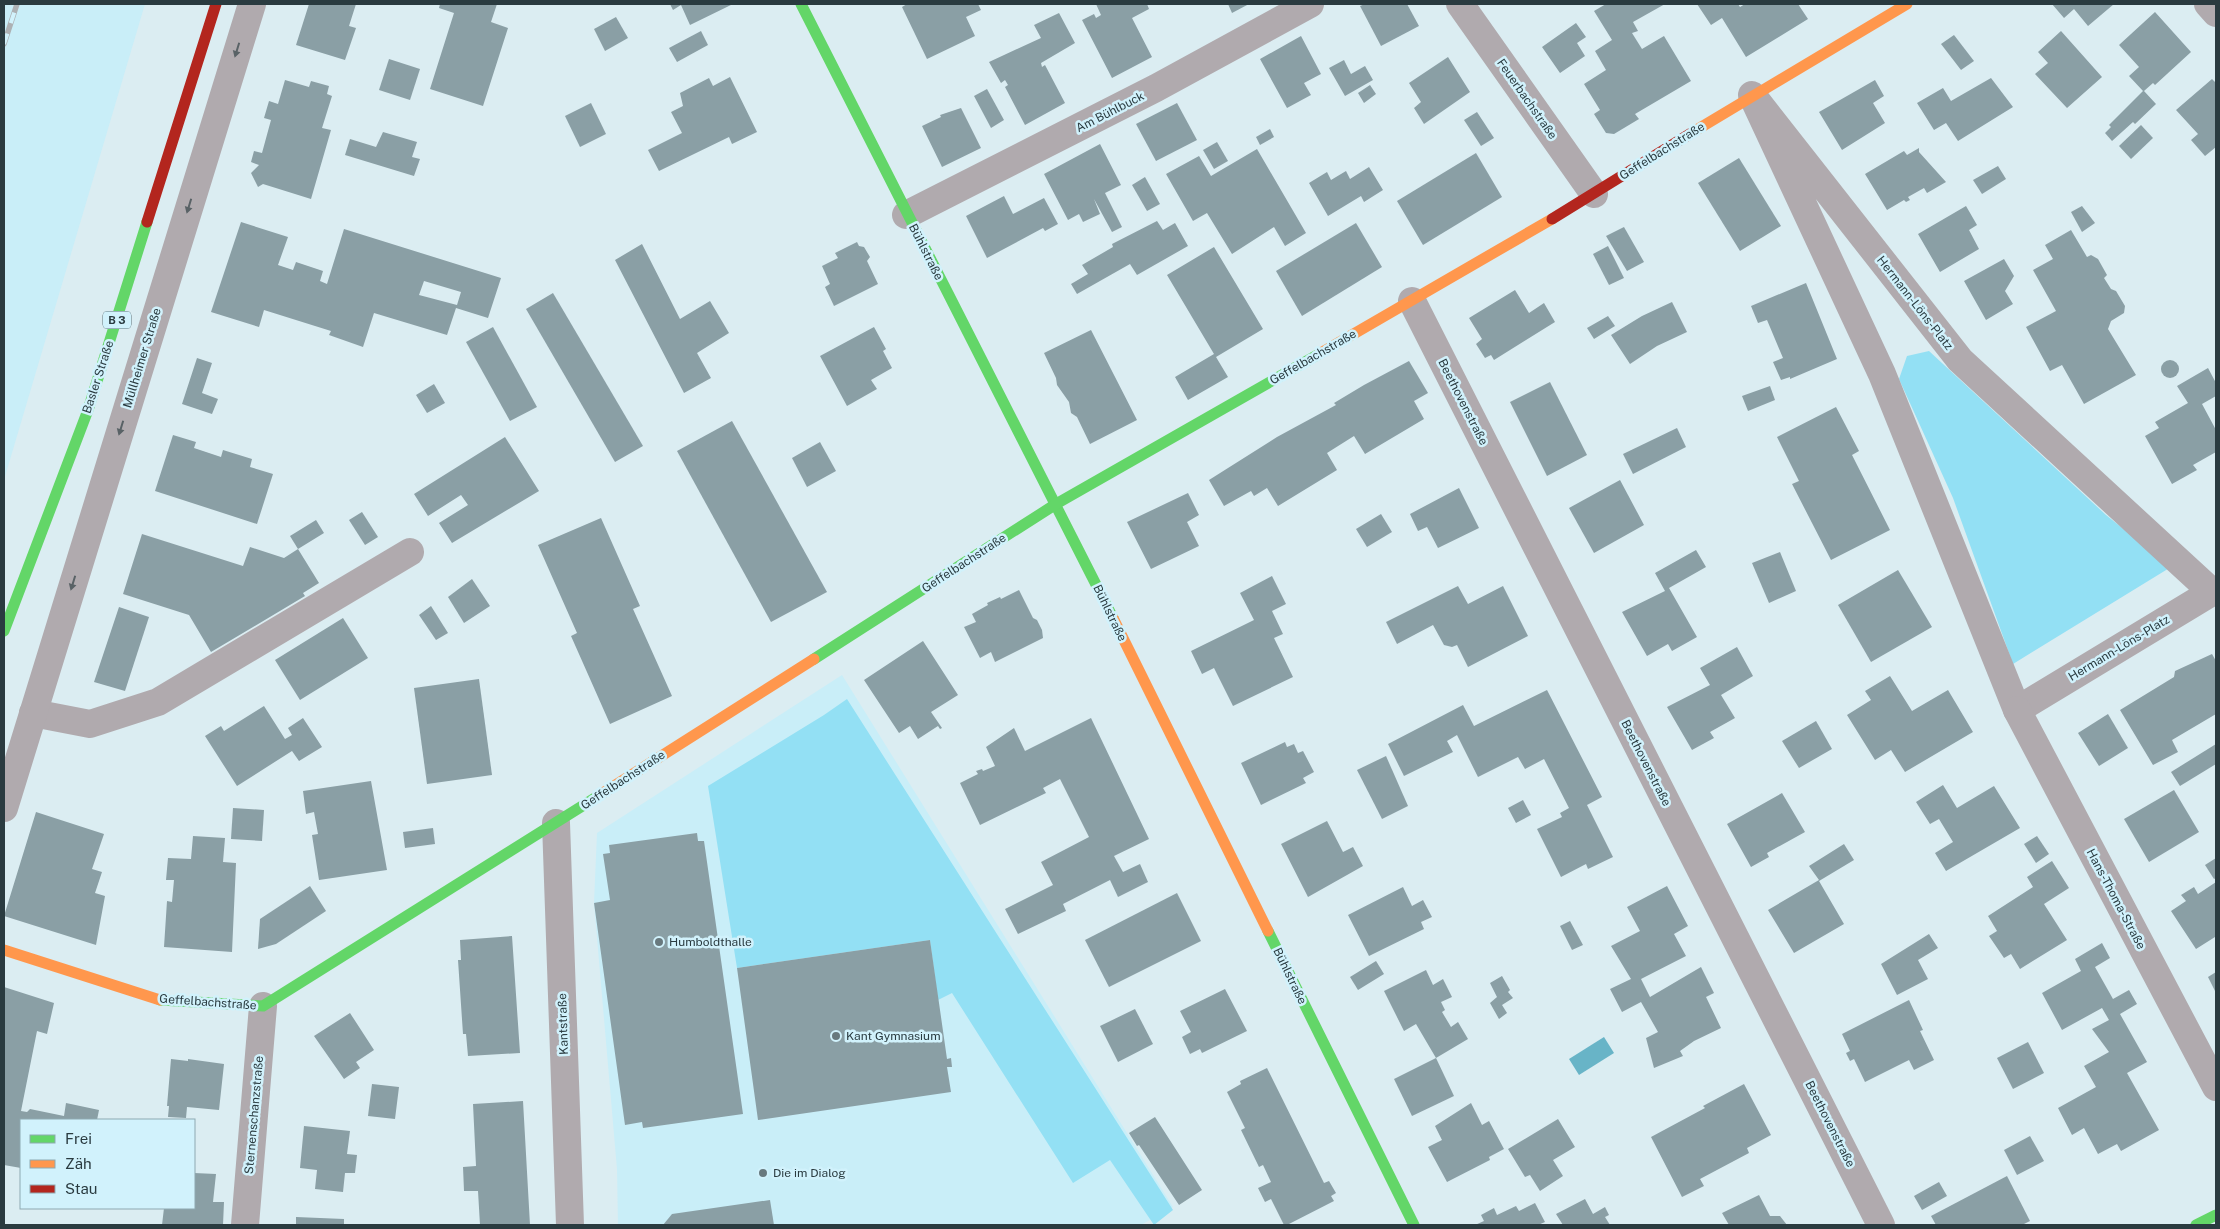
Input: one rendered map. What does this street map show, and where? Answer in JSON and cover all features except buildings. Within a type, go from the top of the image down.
[{"type":"street","name":"Basler Straße","points":[[4,631],[16,604],[88,410],[216,4]]},
{"type":"street","name":"Müllheimer Straße","points":[[4,808],[252,4]]},
{"type":"street","name":"Bühlstraße","points":[[800,4],[906,215],[1056,504],[1414,1225]]},
{"type":"street","name":"Am Bühlbuck","points":[[906,215],[1156,88],[1310,4]]},
{"type":"street","name":"Feuerbachstraße","points":[[1460,4],[1594,194]]},
{"type":"street","name":"Geffelbachstraße","points":[[4,950],[163,1001],[262,1006],[556,823],[1056,504],[1412,301],[1594,194],[1752,95],[1908,4]]},
{"type":"street","points":[[2208,4],[2216,13]]},
{"type":"street","points":[[1752,95],[1882,374],[2016,710]]},
{"type":"street","name":"Hermann-Löns-Platz","points":[[1752,95],[1960,360],[2214,594],[2016,710]]},
{"type":"street","name":"Beethovenstraße","points":[[1412,301],[1881,1225]]},
{"type":"street","points":[[33,713],[90,724],[158,702],[410,552]]},
{"type":"street","name":"Hans-Thoma-Straße","points":[[2016,710],[2216,1087]]},
{"type":"street","name":"Kantstraße","points":[[556,823],[570,1225]]},
{"type":"street","name":"Sternenschanzstraße","points":[[244,1225],[262,1006]]},
{"type":"street","points":[[2196,1225],[2216,1215]]},
{"type":"shaded area","points":[[4,4],[145,4],[4,480]]},
{"type":"shaded area","points":[[1929,351],[2106,515],[2171,567],[2013,664],[1953,498],[1899,379],[1907,356]]},
{"type":"shaded area","name":"Kant Gymnasium","points":[[842,675],[1173,1207],[1141,1225],[618,1225],[617,1169],[594,903],[597,833]]},
{"type":"shaded area","points":[[847,699],[1173,1210],[1154,1225],[1110,1160],[1073,1183],[952,993],[938,1000],[930,940],[737,968],[708,786]]},
{"type":"shaded area","points":[[1604,1037],[1614,1053],[1579,1075],[1569,1059]]},
{"type":"railway","points":[[4,44],[17,4]]},
{"type":"traffic: fast","points":[[801,4],[1113,618]]},
{"type":"traffic: fast","points":[[4,631],[88,410],[147,222]]},
{"type":"traffic: fast","points":[[814,659],[1056,504],[1319,354]]},
{"type":"traffic: fast","points":[[160,1000],[263,1006],[603,793]]},
{"type":"traffic: fast","points":[[1268,931],[1414,1225]]},
{"type":"traffic: fast","points":[[2196,1225],[2216,1215]]},
{"type":"traffic: slow","points":[[1693,132],[1907,4]]},
{"type":"traffic: slow","points":[[1319,354],[1552,219]]},
{"type":"traffic: slow","points":[[1113,618],[1268,931]]},
{"type":"traffic: slow","points":[[603,793],[814,659]]},
{"type":"traffic: slow","points":[[4,950],[160,1000]]},
{"type":"traffic: jam","points":[[147,222],[216,4]]},
{"type":"traffic: jam","points":[[1552,219],[1693,132]]},
{"type":"place","name":"Humboldthalle","points":[[659,942]]},
{"type":"place","name":"Kant Gymnasium","points":[[836,1036]]},
{"type":"place","name":"Die im Dialog","points":[[763,1173]]}]
